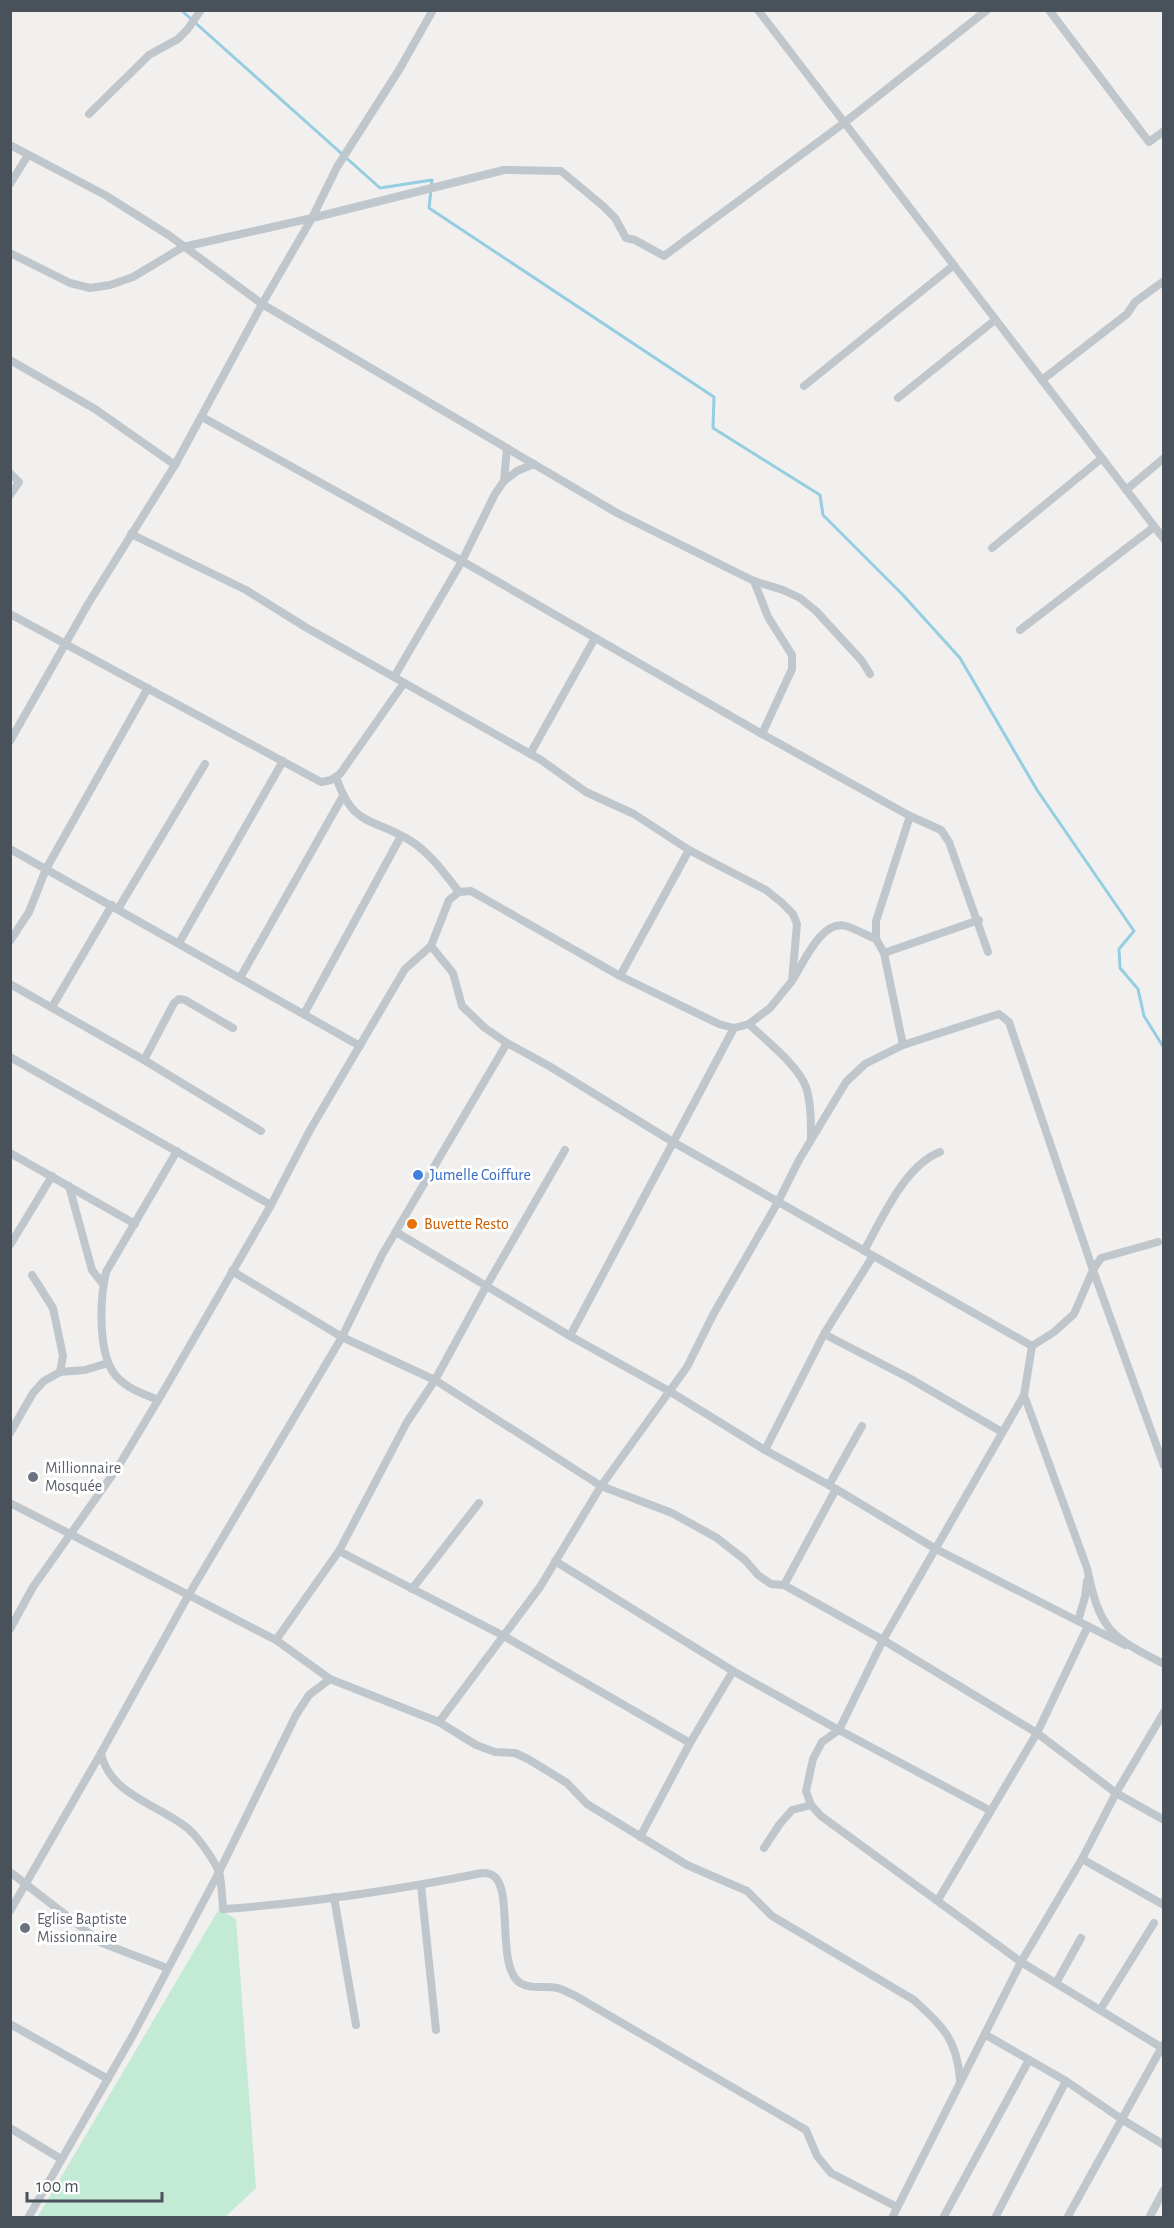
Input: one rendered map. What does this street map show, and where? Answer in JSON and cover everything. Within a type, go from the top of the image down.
[{"type":"street","points":[[89,114],[149,55],[178,39],[201,10]]},
{"type":"street","points":[[10,741],[88,604],[175,465],[262,304],[312,218],[337,167],[399,70],[433,10]]},
{"type":"street","points":[[758,10],[1164,539]]},
{"type":"street","points":[[10,253],[70,284],[90,288],[110,285],[133,277],[183,247],[312,218],[504,170],[561,171],[609,212],[626,238],[664,256],[844,123],[987,10]]},
{"type":"street","points":[[1049,10],[1149,142],[1164,131]]},
{"type":"street","points":[[10,146],[105,195],[170,237],[262,304],[617,513],[754,581],[800,598],[816,610],[862,661],[870,674]]},
{"type":"street","points":[[10,184],[28,155]]},
{"type":"street","points":[[804,386],[954,265]]},
{"type":"street","points":[[1042,380],[1127,314],[1135,302],[1164,281]]},
{"type":"street","points":[[898,398],[995,320]]},
{"type":"street","points":[[10,360],[95,409],[175,465]]},
{"type":"street","points":[[202,417],[462,561],[762,734],[910,816],[941,830],[949,842],[988,952]]},
{"type":"street","points":[[504,481],[507,448]]},
{"type":"street","points":[[992,548],[1102,458]]},
{"type":"street","points":[[1126,490],[1164,458]]},
{"type":"street","points":[[394,677],[462,561],[495,494],[504,481],[517,471],[534,464]]},
{"type":"street","points":[[10,473],[19,482],[10,495]]},
{"type":"street","points":[[1020,630],[1154,527]]},
{"type":"street","points":[[131,534],[246,590],[530,754],[586,792],[634,814],[689,849],[766,890],[793,914],[797,924],[792,981]]},
{"type":"street","points":[[754,581],[768,617],[792,655],[793,662],[792,669],[762,734]]},
{"type":"street","points":[[10,614],[321,782],[336,777],[404,683]]},
{"type":"street","points":[[530,754],[596,638]]},
{"type":"street","points":[[10,941],[29,912],[46,869],[148,688]]},
{"type":"street","points":[[179,943],[283,761]]},
{"type":"street","points":[[52,1007],[115,907],[153,854],[206,764]]},
{"type":"street","points":[[336,777],[343,796],[352,810],[363,819],[401,836],[425,852],[459,892]]},
{"type":"street","points":[[240,978],[343,796]]},
{"type":"street","points":[[903,1045],[884,953],[876,939],[876,921],[910,816]]},
{"type":"street","points":[[304,1014],[401,836]]},
{"type":"street","points":[[10,849],[360,1046]]},
{"type":"street","points":[[620,976],[689,849]]},
{"type":"street","points":[[10,1629],[33,1587],[118,1467],[271,1205],[310,1130],[405,969],[431,946],[449,900],[459,892],[471,891],[620,976],[719,1024],[734,1028],[749,1024],[770,1008],[792,981],[821,934],[830,927],[844,925],[876,939]]},
{"type":"street","points":[[884,953],[978,920]]},
{"type":"street","points":[[431,946],[453,973],[462,1006],[485,1028],[507,1043],[673,1142],[1032,1346]]},
{"type":"street","points":[[10,984],[144,1060],[261,1131]]},
{"type":"street","points":[[144,1060],[174,1003],[179,999],[185,1000],[233,1028]]},
{"type":"street","points":[[439,1722],[540,1587],[601,1486],[687,1367],[811,1140],[846,1082],[866,1064],[903,1045],[999,1014],[1009,1022],[1093,1270],[1164,1466]]},
{"type":"street","points":[[749,1024],[796,1070],[806,1086],[811,1113],[811,1140]]},
{"type":"street","points":[[570,1336],[734,1028]]},
{"type":"street","points":[[10,1911],[188,1596],[342,1338],[382,1255],[453,1131],[507,1043]]},
{"type":"street","points":[[10,1057],[271,1205]]},
{"type":"street","points":[[276,1640],[339,1551],[407,1422],[435,1380],[487,1285],[566,1150]]},
{"type":"street","points":[[158,1400],[128,1387],[116,1376],[108,1363],[102,1319],[104,1284],[106,1272],[177,1151]]},
{"type":"street","points":[[864,1251],[892,1200],[919,1164],[929,1156],[940,1152]]},
{"type":"street","points":[[10,1153],[135,1224]]},
{"type":"street","points":[[10,1245],[52,1176]]},
{"type":"street","points":[[69,1186],[92,1270],[104,1284]]},
{"type":"street","points":[[396,1232],[936,1549],[1164,1664]]},
{"type":"street","points":[[1067,2217],[1163,2047],[1021,1962],[821,1816],[811,1805],[806,1791],[813,1758],[822,1742],[839,1730],[883,1640],[1024,1395],[1032,1346],[1054,1332],[1074,1314],[1093,1270],[1101,1258],[1158,1242]]},
{"type":"street","points":[[765,1450],[824,1334],[873,1256]]},
{"type":"street","points":[[232,1271],[342,1338],[435,1380],[601,1486],[672,1513],[717,1538],[746,1560],[758,1575],[771,1584],[784,1584],[1037,1732],[1116,1793],[1164,1820]]},
{"type":"street","points":[[32,1275],[53,1308],[63,1356],[60,1372]]},
{"type":"street","points":[[824,1334],[909,1378],[1002,1432]]},
{"type":"street","points":[[10,1433],[38,1387],[60,1372],[85,1370],[108,1363]]},
{"type":"street","points":[[1024,1395],[1087,1568],[1093,1598],[1103,1623],[1125,1645]]},
{"type":"street","points":[[784,1584],[862,1426]]},
{"type":"street","points":[[10,1503],[276,1640],[330,1679],[439,1722],[476,1745],[495,1752],[515,1753],[528,1759],[567,1783],[587,1804],[640,1837],[687,1865],[739,1886],[759,1901],[772,1916],[914,2000],[949,2038],[958,2057],[960,2080]]},
{"type":"street","points":[[412,1589],[479,1503]]},
{"type":"street","points":[[339,1551],[502,1635],[690,1743]]},
{"type":"street","points":[[555,1562],[733,1671],[989,1810]]},
{"type":"street","points":[[1078,1621],[1085,1597],[1087,1568]]},
{"type":"street","points":[[938,1900],[1037,1732],[1088,1626]]},
{"type":"street","points":[[640,1837],[690,1743],[733,1671]]},
{"type":"street","points":[[28,2217],[108,2079],[219,1872],[296,1715],[309,1695],[330,1679]]},
{"type":"street","points":[[101,1753],[108,1774],[136,1796],[187,1827],[199,1841],[219,1872],[223,1909],[278,1906],[421,1885],[482,1873],[495,1876],[503,1893],[505,1933],[510,1963],[520,1983],[557,1988],[574,1995],[806,2130],[816,2156],[831,2173],[895,2214],[1021,1962],[1082,1859],[1116,1793],[1164,1712]]},
{"type":"street","points":[[764,1848],[778,1825],[792,1810],[811,1805]]},
{"type":"street","points":[[1082,1859],[1164,1905]]},
{"type":"street","points":[[10,1872],[102,1943],[167,1968]]},
{"type":"street","points":[[421,1885],[436,2030]]},
{"type":"street","points":[[334,1897],[356,2025]]},
{"type":"street","points":[[1100,2010],[1154,1923]]},
{"type":"street","points":[[1056,1983],[1081,1938]]},
{"type":"street","points":[[10,2024],[108,2079]]},
{"type":"street","points":[[986,2035],[1066,2081],[1164,2145]]},
{"type":"street","points":[[944,2217],[1029,2060]]},
{"type":"street","points":[[995,2217],[1066,2081]]},
{"type":"street","points":[[10,2128],[61,2159]]},
{"type":"street","points":[[1149,2217],[1164,2190]]},
{"type":"green space","points":[[219,1909],[236,1919],[256,2188],[225,2217],[37,2218]]},
{"type":"waterway","points":[[181,10],[380,188],[432,180],[429,208],[714,397],[713,428],[820,495],[823,515],[902,594],[960,658],[1037,790],[1134,931],[1119,949],[1120,968],[1138,989],[1144,1016],[1164,1048]]},
{"type":"place","name":"Jumelle Coiffure","points":[[418,1175]]},
{"type":"place","name":"Buvette Resto","points":[[412,1224]]},
{"type":"place","name":"Millionnaire Mosquée","points":[[33,1477]]},
{"type":"place","name":"Eglise Baptiste Missionnaire","points":[[25,1928]]}]
